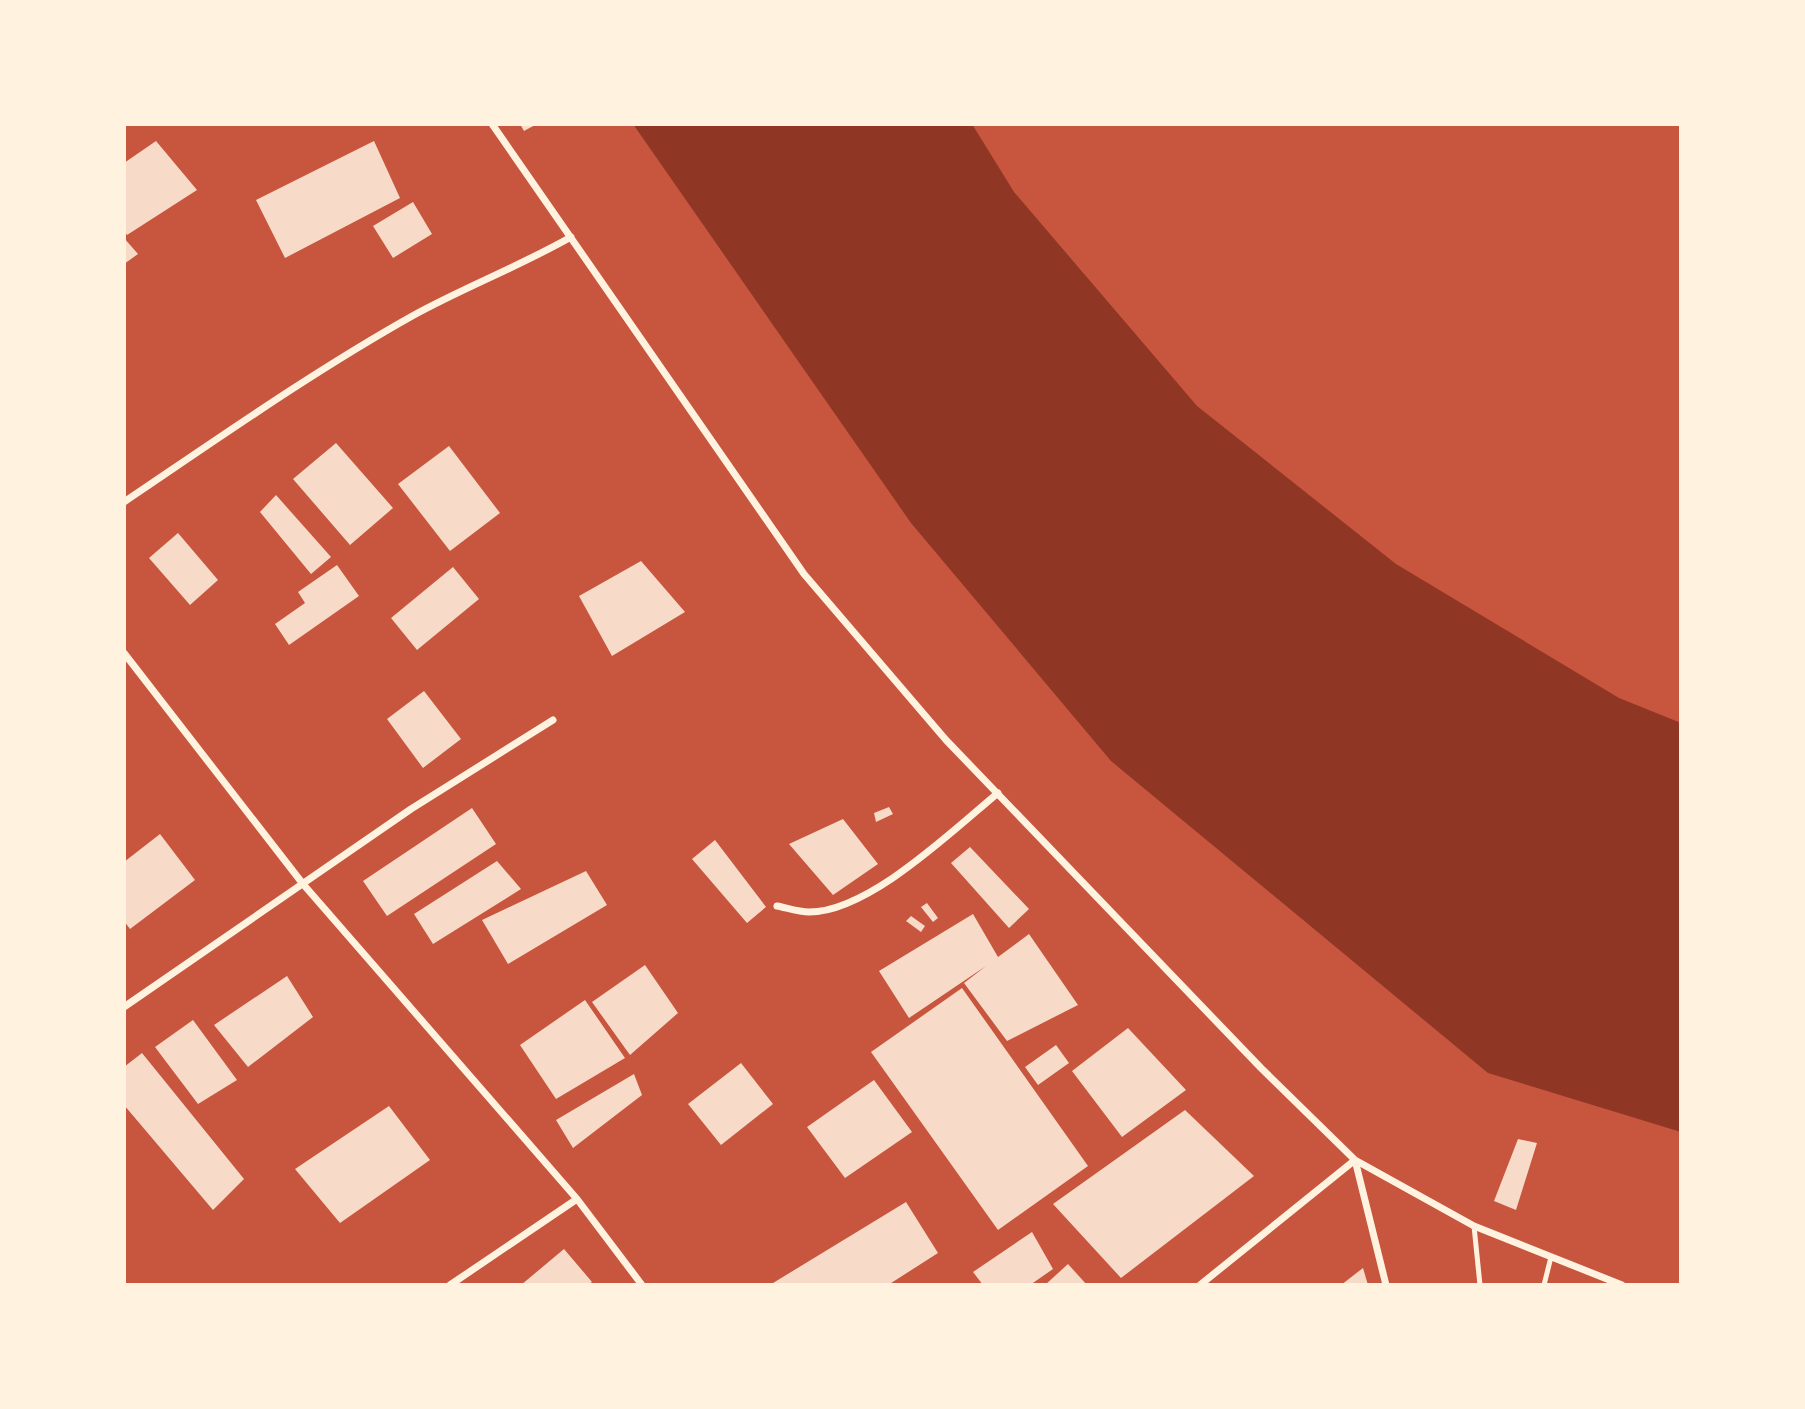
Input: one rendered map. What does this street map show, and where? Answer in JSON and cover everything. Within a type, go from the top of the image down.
[{"type":"street","points":[[492,124],[804,574],[946,740],[1261,1068],[1355,1160],[1474,1226],[1622,1285]]},
{"type":"street","points":[[124,502],[312,376],[416,314],[523,264],[571,237]]},
{"type":"street","points":[[124,653],[303,884],[577,1199],[642,1285]]},
{"type":"street","points":[[124,1007],[411,808],[553,720]]},
{"type":"street","points":[[777,906],[808,912],[829,909],[860,897],[890,880],[998,793]]},
{"type":"street","points":[[1200,1285],[1355,1160]]},
{"type":"street","points":[[1355,1160],[1387,1285]]},
{"type":"street","points":[[450,1285],[577,1199]]},
{"type":"lane","points":[[1474,1226],[1480,1285]]},
{"type":"lane","points":[[1544,1285],[1551,1257]]},
{"type":"shaded area","points":[[633,124],[972,124],[1014,192],[1197,406],[1396,564],[1619,698],[1681,723],[1681,1132],[1488,1073],[1111,761],[911,523]]},
{"type":"building","points":[[520,124],[537,124],[524,131]]},
{"type":"building","points":[[156,141],[197,190],[127,235],[124,230],[124,163]]},
{"type":"building","points":[[374,141],[400,198],[285,258],[256,200]]},
{"type":"building","points":[[413,202],[432,234],[393,258],[373,226]]},
{"type":"building","points":[[124,238],[138,254],[124,264]]},
{"type":"building","points":[[336,443],[393,508],[350,545],[293,479]]},
{"type":"building","points":[[449,446],[500,513],[450,551],[398,484]]},
{"type":"building","points":[[276,495],[331,557],[311,574],[260,512]]},
{"type":"building","points":[[178,533],[218,580],[190,605],[149,558]]},
{"type":"building","points":[[641,561],[685,612],[612,656],[579,596]]},
{"type":"building","points":[[337,565],[359,596],[289,645],[275,624],[305,603],[298,592]]},
{"type":"building","points":[[453,567],[479,599],[417,650],[391,618]]},
{"type":"building","points":[[424,691],[461,739],[423,768],[387,719]]},
{"type":"building","points":[[889,807],[893,814],[876,822],[874,813]]},
{"type":"building","points":[[472,808],[496,844],[387,916],[363,881]]},
{"type":"building","points":[[843,819],[878,864],[833,895],[789,844]]},
{"type":"building","points":[[160,834],[195,880],[130,929],[124,921],[124,862]]},
{"type":"building","points":[[715,840],[766,907],[747,923],[692,859]]},
{"type":"building","points":[[970,847],[1029,909],[1009,928],[951,863]]},
{"type":"building","points":[[497,861],[521,889],[433,944],[414,914]]},
{"type":"building","points":[[586,871],[607,905],[508,964],[482,920]]},
{"type":"building","points":[[927,903],[938,918],[933,922],[921,907]]},
{"type":"building","points":[[973,914],[998,957],[1029,934],[1078,1005],[1007,1041],[964,983],[986,966],[909,1018],[879,971]]},
{"type":"building","points":[[911,916],[925,926],[921,932],[906,921]]},
{"type":"building","points":[[645,965],[678,1013],[630,1055],[592,1002]]},
{"type":"building","points":[[287,976],[313,1017],[248,1067],[214,1025]]},
{"type":"building","points":[[962,988],[1088,1166],[998,1230],[871,1052]]},
{"type":"building","points":[[585,1000],[625,1058],[556,1099],[520,1045]]},
{"type":"building","points":[[193,1020],[237,1080],[198,1104],[155,1047]]},
{"type":"building","points":[[1128,1028],[1186,1090],[1122,1137],[1072,1071]]},
{"type":"building","points":[[1056,1045],[1069,1063],[1038,1085],[1025,1067]]},
{"type":"building","points":[[142,1053],[244,1179],[213,1210],[124,1105],[124,1067]]},
{"type":"building","points":[[741,1063],[773,1104],[721,1145],[688,1104]]},
{"type":"building","points":[[634,1074],[642,1095],[573,1148],[556,1120]]},
{"type":"building","points":[[874,1080],[912,1132],[845,1178],[807,1127]]},
{"type":"building","points":[[389,1106],[430,1160],[340,1223],[295,1169]]},
{"type":"building","points":[[1185,1110],[1254,1176],[1121,1278],[1053,1204]]},
{"type":"building","points":[[1518,1139],[1537,1143],[1516,1210],[1494,1201]]},
{"type":"building","points":[[906,1202],[938,1253],[888,1285],[773,1283]]},
{"type":"building","points":[[1032,1232],[1053,1269],[1030,1285],[983,1285],[973,1272]]},
{"type":"building","points":[[564,1249],[592,1282],[587,1285],[521,1285]]},
{"type":"building","points":[[1068,1264],[1087,1285],[1045,1285]]},
{"type":"building","points":[[1363,1268],[1368,1285],[1341,1285]]}]
